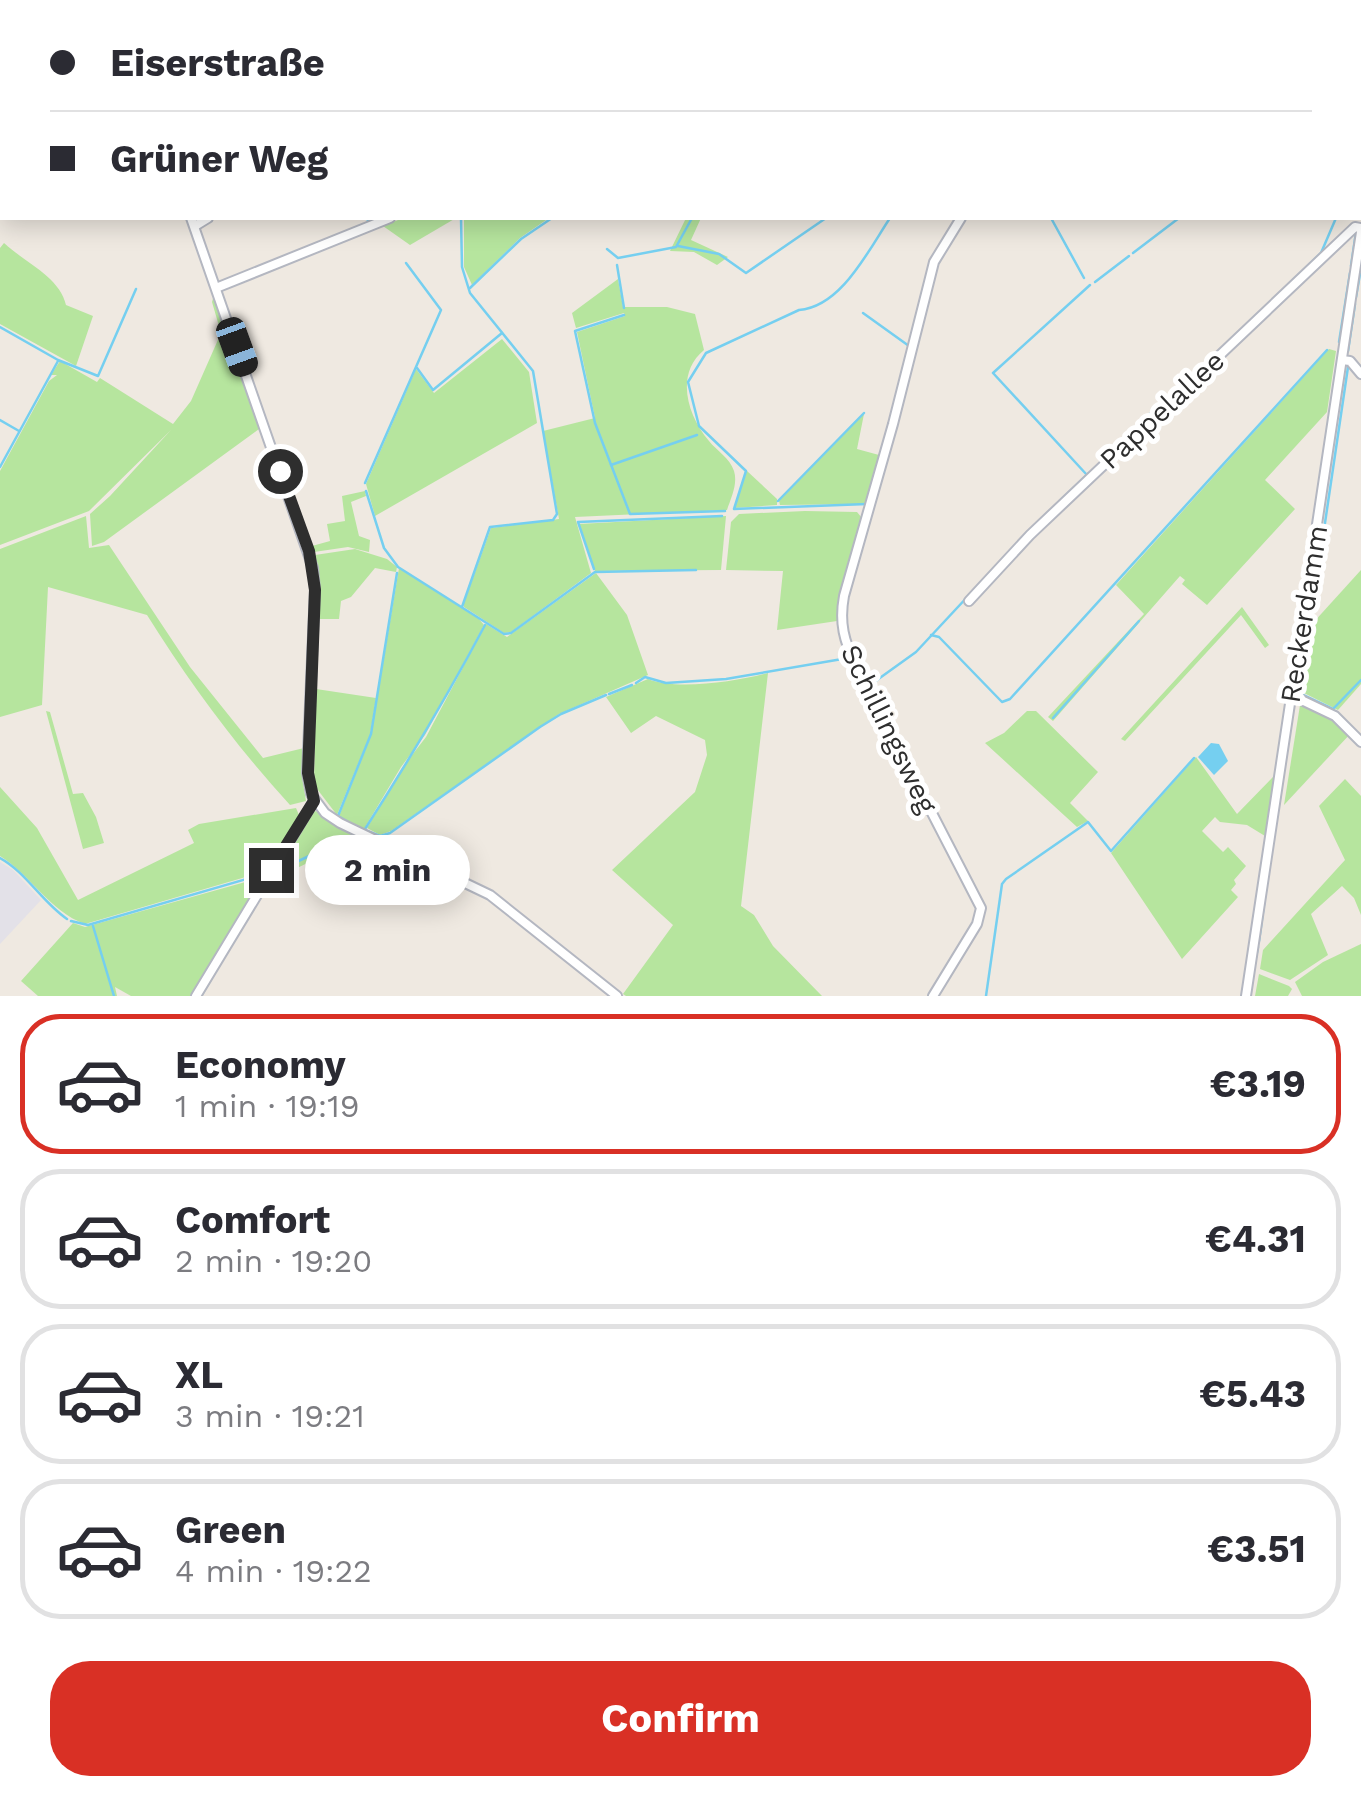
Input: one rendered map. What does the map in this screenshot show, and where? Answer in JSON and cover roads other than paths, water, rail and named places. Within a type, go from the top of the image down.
[{"type":"street","points":[[216,288],[385,220]]},
{"type":"street","name":"Schillingsweg","points":[[933,996],[977,924],[981,908],[856,666],[840,621],[934,262],[960,220]]},
{"type":"street","points":[[193,222],[313,568],[308,773],[314,801],[340,823],[490,895],[617,996]]},
{"type":"street","name":"Pappelallee","points":[[970,601],[1036,529],[1355,227],[1361,230]]},
{"type":"street","name":"Reckerdamm","points":[[1246,996],[1361,230]]},
{"type":"street","points":[[1342,360],[1350,361],[1361,374]]},
{"type":"street","points":[[1291,695],[1335,716],[1361,742]]},
{"type":"street","points":[[196,996],[314,801]]},
{"type":"water","points":[[1211,743],[1219,744],[1228,761],[1214,775],[1198,757]]},
{"type":"waterway","points":[[368,220],[375,220]]},
{"type":"waterway","points":[[461,220],[462,267],[470,293],[533,371],[557,514],[553,520],[490,527],[462,607]]},
{"type":"waterway","points":[[470,288],[521,239],[549,220]]},
{"type":"waterway","points":[[607,249],[618,258],[676,247],[691,220]]},
{"type":"waterway","points":[[678,246],[719,254],[746,273],[823,220]]},
{"type":"waterway","points":[[867,504],[734,509],[746,471],[699,426],[688,382],[706,353],[828,299],[863,261],[889,220]]},
{"type":"waterway","points":[[1052,220],[1084,278]]},
{"type":"waterway","points":[[1133,253],[1176,220]]},
{"type":"waterway","points":[[1285,288],[1321,253],[1335,220]]},
{"type":"waterway","points":[[1351,266],[1356,232]]},
{"type":"waterway","points":[[1095,282],[1129,256]]},
{"type":"waterway","points":[[365,483],[441,310],[406,263]]},
{"type":"waterway","points":[[617,265],[624,308]]},
{"type":"waterway","points":[[1360,269],[1361,265]]},
{"type":"waterway","points":[[1339,342],[1350,273]]},
{"type":"waterway","points":[[1356,297],[1360,274]]},
{"type":"waterway","points":[[1087,475],[993,373],[1090,285]]},
{"type":"waterway","points":[[0,327],[58,360],[98,376],[136,289]]},
{"type":"waterway","points":[[1230,341],[1283,290]]},
{"type":"waterway","points":[[1348,351],[1355,304]]},
{"type":"waterway","points":[[863,313],[909,346]]},
{"type":"waterway","points":[[624,315],[575,331],[595,423],[630,514],[725,511]]},
{"type":"waterway","points":[[417,368],[433,390],[502,333]]},
{"type":"waterway","points":[[931,635],[939,637],[1002,702],[1010,699],[1327,350]]},
{"type":"waterway","points":[[1100,464],[1104,456],[1218,352]]},
{"type":"waterway","points":[[0,467],[58,361]]},
{"type":"waterway","points":[[1321,550],[1348,367]]},
{"type":"waterway","points":[[778,501],[864,413]]},
{"type":"waterway","points":[[0,420],[19,431]]},
{"type":"waterway","points":[[611,465],[697,435]]},
{"type":"waterway","points":[[1033,527],[1089,473]]},
{"type":"waterway","points":[[366,491],[384,548],[398,567],[504,634],[511,633],[595,572],[696,570]]},
{"type":"waterway","points":[[594,569],[578,522],[722,516]]},
{"type":"waterway","points":[[870,685],[916,652],[1025,535]]},
{"type":"waterway","points":[[1307,619],[1316,563]]},
{"type":"waterway","points":[[350,823],[338,816],[371,734],[397,573]]},
{"type":"waterway","points":[[1053,718],[1139,621]]},
{"type":"waterway","points":[[365,829],[485,625]]},
{"type":"waterway","points":[[1299,670],[1306,628]]},
{"type":"waterway","points":[[636,683],[645,677],[666,683],[726,679],[848,658]]},
{"type":"waterway","points":[[857,659],[864,675]]},
{"type":"waterway","points":[[1297,688],[1299,676]]},
{"type":"waterway","points":[[1303,695],[1333,709],[1361,680]]},
{"type":"waterway","points":[[609,694],[632,685]]},
{"type":"waterway","points":[[357,827],[380,836],[390,833],[540,727],[606,695]]},
{"type":"waterway","points":[[986,996],[1002,884],[1006,879],[1088,822],[1111,851],[1194,758]]},
{"type":"waterway","points":[[1276,822],[1280,798]]},
{"type":"waterway","points":[[1269,868],[1275,828]]},
{"type":"waterway","points":[[275,872],[354,835]]},
{"type":"waterway","points":[[0,858],[67,919]]},
{"type":"waterway","points":[[71,921],[88,925],[264,874]]},
{"type":"waterway","points":[[1259,941],[1268,875]]},
{"type":"waterway","points":[[201,996],[246,920]]},
{"type":"waterway","points":[[93,926],[114,996]]},
{"type":"waterway","points":[[1254,967],[1258,947]]},
{"type":"waterway","points":[[1250,996],[1253,973]]}]
